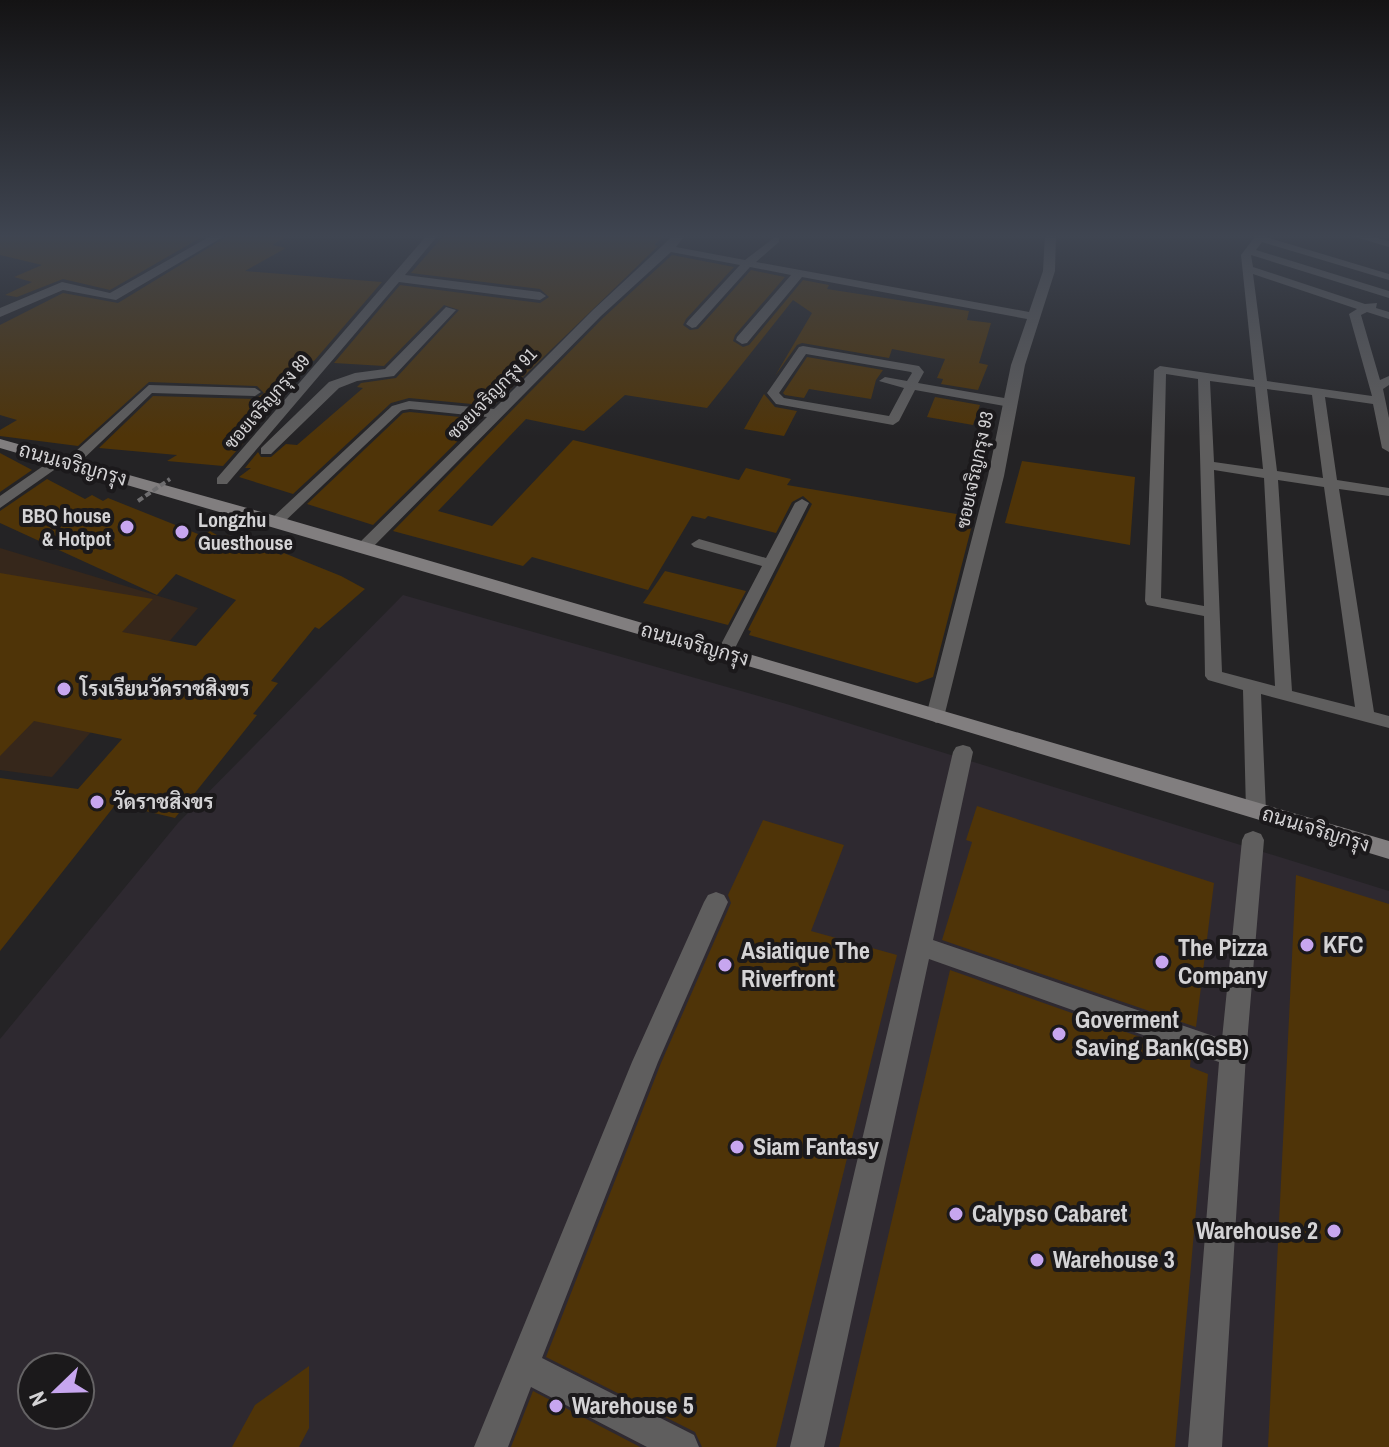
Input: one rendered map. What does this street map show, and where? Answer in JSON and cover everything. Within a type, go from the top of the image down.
[{"type":"main road","name":"ถนนเจริญกรุง","points":[[0,443],[364,546],[1389,850]]},
{"type":"street","points":[[0,313],[26,302]]},
{"type":"street","name":"ซอยเจริญกรุง 89","points":[[222,481],[377,302]]},
{"type":"street","name":"ซอยเจริญกรุง 91","points":[[364,546],[608,302]]},
{"type":"street","points":[[692,324],[713,302]]},
{"type":"street","points":[[742,340],[775,302]]},
{"type":"street","points":[[954,302],[1035,317]]},
{"type":"street","name":"ซอยเจริญกรุง 93","points":[[936,716],[996,476],[1010,403],[1040,302]]},
{"type":"street","points":[[202,500],[222,481],[270,448],[334,385],[355,377],[389,373],[450,310]]},
{"type":"street","points":[[397,409],[409,405],[499,414]]},
{"type":"street","points":[[0,503],[65,462]]},
{"type":"street","points":[[807,1447],[963,752]]},
{"type":"street","points":[[1205,1447],[1233,1055],[1253,840]]},
{"type":"street","points":[[491,1447],[645,1062],[716,902]]},
{"type":"street","points":[[921,946],[1233,1055]]},
{"type":"street","points":[[524,1366],[682,1447]]},
{"type":"lane","points":[[1252,302],[1271,475],[1284,695]]},
{"type":"lane","points":[[1346,302],[1389,316]]},
{"type":"lane","points":[[1378,302],[1355,314],[1389,448]]},
{"type":"lane","points":[[807,349],[915,369],[918,372],[912,386],[897,420],[888,422],[780,401],[773,393],[799,351],[807,349]]},
{"type":"lane","points":[[1212,613],[1153,601],[1160,370],[1318,392],[1377,394]]},
{"type":"lane","points":[[1204,376],[1214,676],[1389,722]]},
{"type":"lane","points":[[1377,394],[1389,380]]},
{"type":"lane","points":[[885,381],[1010,403]]},
{"type":"lane","points":[[65,462],[149,389],[255,392]]},
{"type":"lane","points":[[1318,392],[1366,716]]},
{"type":"lane","points":[[277,521],[397,409]]},
{"type":"lane","points":[[1206,465],[1389,492]]},
{"type":"lane","points":[[725,652],[802,503]]},
{"type":"lane","points":[[699,544],[771,564]]},
{"type":"lane","points":[[1252,686],[1256,811]]},
{"type":"path","points":[[138,501],[170,479]]},
{"type":"shaded area","name":"โรงเรียนวัดราชสิงขร","points":[[0,548],[198,608],[52,777],[0,770]]},
{"type":"shaded area","name":"Asiatique The Riverfront","points":[[403,595],[790,705],[1389,891],[1389,1447],[0,1447],[0,1039],[178,823]]},
{"type":"building","points":[[46,302],[365,302],[314,361],[309,360],[288,379],[237,440],[246,440],[223,466],[167,461],[177,455],[99,448],[153,396],[255,399],[264,393],[257,386],[149,382],[78,446],[0,436],[0,430],[17,420],[0,415],[0,325]]},
{"type":"building","points":[[386,302],[601,302],[493,406],[409,398],[391,403],[293,494],[239,477],[251,468],[245,468],[258,452],[261,457],[271,457],[286,444],[297,445],[363,388],[357,387],[361,383],[396,378],[459,310],[444,305],[384,366],[334,363]]},
{"type":"building","points":[[621,302],[702,302],[683,325],[690,330],[698,329],[723,302],[764,302],[735,335],[733,341],[743,347],[749,345],[785,302],[792,302],[707,408],[625,395],[584,431],[526,419],[438,511],[492,526],[573,440],[739,480],[746,468],[791,479],[787,485],[974,517],[933,677],[917,683],[749,635],[751,631],[748,630],[812,504],[803,496],[792,502],[776,533],[708,516],[705,519],[692,516],[648,590],[532,557],[523,566],[393,531]]},
{"type":"building","points":[[795,302],[908,302],[969,311],[967,320],[991,323],[979,363],[988,365],[978,390],[941,384],[943,379],[937,378],[945,359],[892,349],[889,358],[802,343],[797,345],[775,376],[812,313]]},
{"type":"building","points":[[807,357],[883,370],[876,380],[871,399],[809,389],[804,398],[785,395],[783,393]]},
{"type":"building","points":[[764,394],[775,407],[797,411],[784,436],[744,429]]},
{"type":"building","points":[[935,397],[980,405],[973,425],[927,417]]},
{"type":"building","points":[[403,413],[480,419],[373,525],[307,504]]},
{"type":"building","points":[[0,453],[32,470],[0,492]]},
{"type":"building","points":[[1022,461],[1135,477],[1130,545],[1005,523]]},
{"type":"building","points":[[47,479],[85,499],[92,495],[103,501],[108,498],[203,536],[210,531],[222,538],[226,535],[250,545],[255,542],[281,555],[284,553],[341,576],[365,589],[319,629],[315,627],[271,681],[278,683],[253,714],[257,715],[175,818],[116,804],[0,951],[0,778],[78,789],[122,739],[34,721],[0,756],[0,573],[153,599],[122,632],[196,646],[236,600],[176,574],[157,595],[0,523],[0,511]]},
{"type":"building","points":[[665,571],[746,591],[728,625],[643,603]]},
{"type":"building","points":[[977,806],[1214,883],[1196,1027],[942,940],[972,842],[966,840]]},
{"type":"building","name":"Siam Fantasy","points":[[763,820],[844,845],[811,931],[897,955],[776,1447],[702,1447],[695,1432],[546,1357],[661,1063],[731,903],[728,895]]},
{"type":"building","name":"Warehouse 2","points":[[1296,875],[1389,904],[1389,1447],[1268,1447]]},
{"type":"building","name":"Warehouse 3","points":[[950,970],[1191,1055],[1190,1067],[1208,1074],[1175,1447],[839,1447]]},
{"type":"building","points":[[309,1366],[309,1428],[299,1447],[232,1447],[255,1405]]},
{"type":"building","points":[[533,1391],[640,1447],[511,1447]]},
{"type":"place","name":"BBQ house & Hotpot","points":[[127,527]]},
{"type":"place","name":"Longzhu Guesthouse","points":[[182,532]]},
{"type":"place","name":"โรงเรียนวัดราชสิงขร","points":[[64,689]]},
{"type":"place","name":"วัดราชสิงขร","points":[[97,802]]},
{"type":"place","name":"KFC","points":[[1307,945]]},
{"type":"place","name":"The Pizza Company","points":[[1162,962]]},
{"type":"place","name":"Asiatique The Riverfront","points":[[725,965]]},
{"type":"place","name":"Goverment Saving Bank(GSB)","points":[[1059,1034]]},
{"type":"place","name":"Siam Fantasy","points":[[737,1147]]},
{"type":"place","name":"Calypso Cabaret","points":[[956,1214]]},
{"type":"place","name":"Warehouse 2","points":[[1334,1231]]},
{"type":"place","name":"Warehouse 3","points":[[1037,1260]]},
{"type":"place","name":"Warehouse 5","points":[[556,1406]]}]
